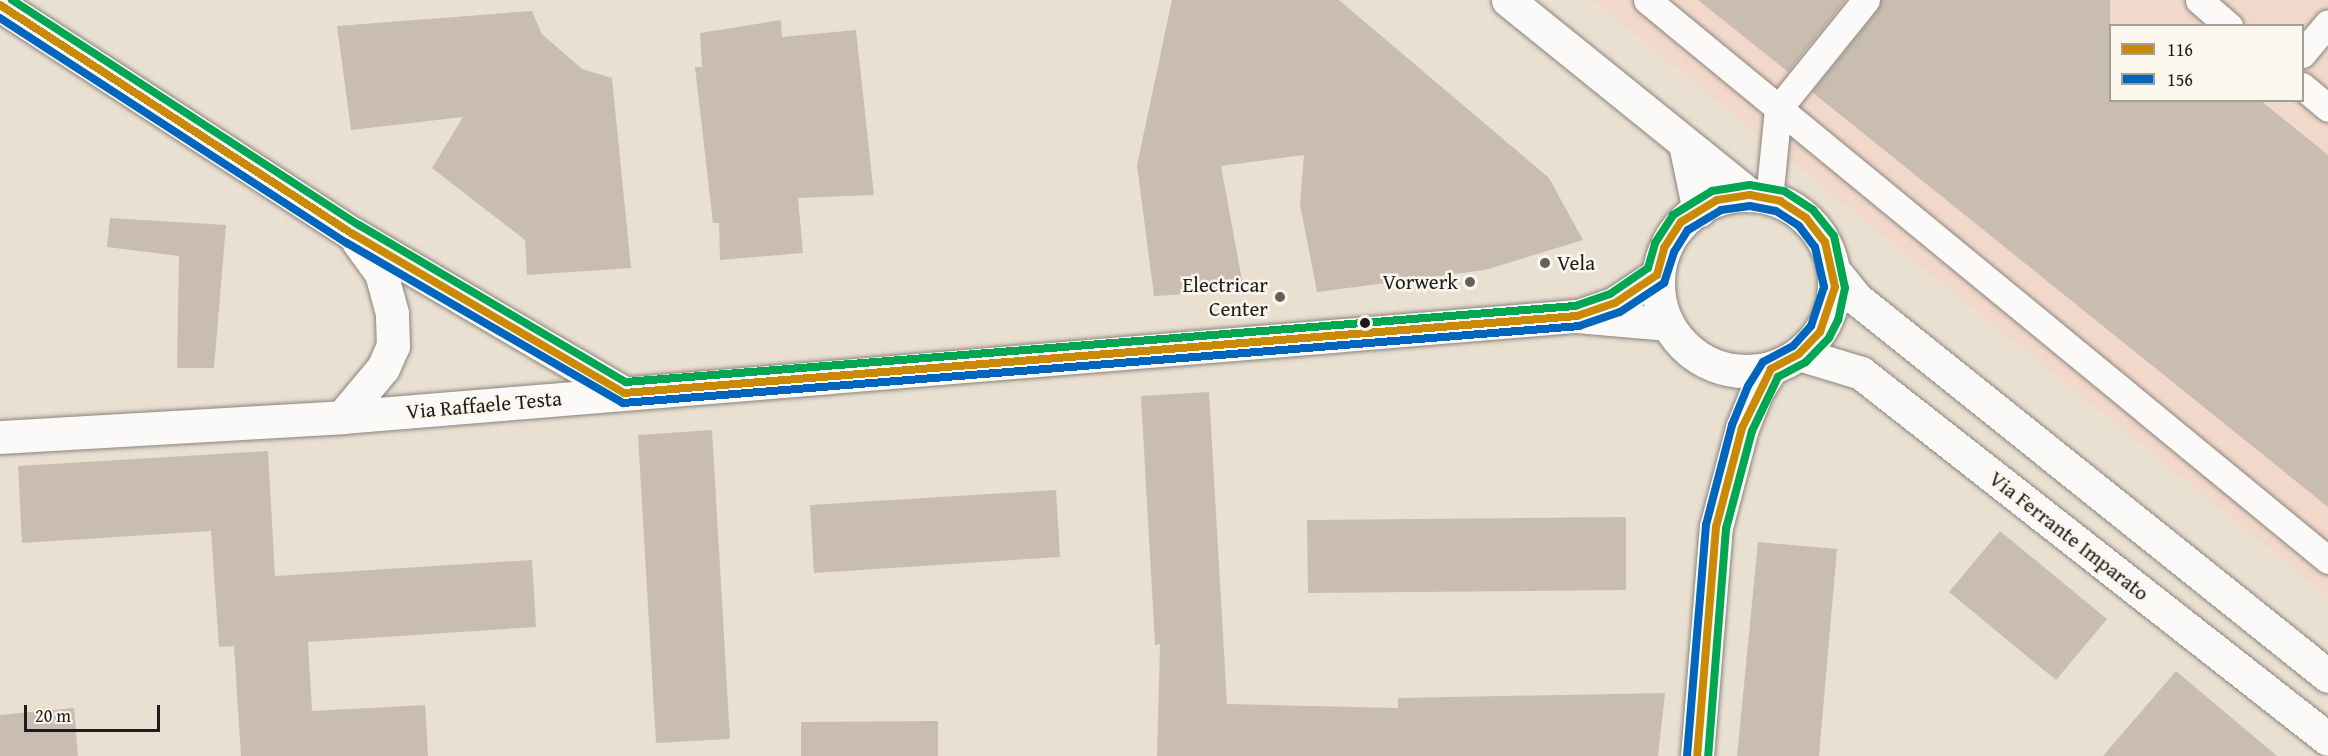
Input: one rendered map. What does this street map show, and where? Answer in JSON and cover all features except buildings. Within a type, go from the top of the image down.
[{"type":"street","points":[[1508,0],[1685,144],[1760,197]]},
{"type":"street","points":[[0,5],[353,234],[624,393]]},
{"type":"street","points":[[1685,144],[1699,211]]},
{"type":"street","points":[[1785,362],[1741,372],[1702,361],[1685,348],[1666,324],[1659,306],[1657,275],[1664,248],[1682,222],[1717,200],[1760,197],[1780,201],[1806,218],[1825,242],[1834,271],[1857,299],[2328,675]]},
{"type":"street","points":[[342,417],[383,368],[393,346],[392,313],[381,273],[353,234]]},
{"type":"street","points":[[1697,756],[1716,527],[1742,428],[1757,391],[1828,318],[1834,271]]},
{"type":"street","name":"Via Raffaele Testa","points":[[1577,316],[1615,303],[1657,275]]},
{"type":"street","name":"Via Raffaele Testa","points":[[0,437],[342,417],[1577,316],[1666,324]]},
{"type":"street","name":"Via Ferrante Imparato","points":[[1785,362],[1861,373],[2328,739]]},
{"type":"lane","points":[[1647,0],[2328,560]]},
{"type":"lane","points":[[1760,197],[1778,109],[1866,0]]},
{"type":"lane","points":[[2199,0],[2227,24]]},
{"type":"lane","points":[[2304,52],[2328,23]]},
{"type":"lane","points":[[2304,88],[2328,108]]},
{"type":"shaded area","points":[[1592,0],[2328,0],[2328,596]]},
{"type":"transit line","points":[[12,0],[359,225],[626,382],[1575,306],[1610,294],[1648,268],[1655,243],[1673,215],[1712,191],[1750,185],[1784,191],[1813,210],[1834,236],[1845,288],[1838,320],[1829,338],[1806,362],[1778,377],[1752,431],[1726,529],[1708,756]]},
{"type":"transit line","name":"116","points":[[0,5],[353,234],[624,393],[1577,316],[1615,303],[1657,275],[1664,248],[1681,222],[1717,200],[1750,195],[1780,201],[1806,218],[1825,242],[1835,287],[1820,332],[1799,354],[1771,369],[1742,428],[1716,527],[1697,756]]},
{"type":"transit line","name":"156","points":[[0,18],[347,243],[623,403],[1579,326],[1620,312],[1664,283],[1674,252],[1688,230],[1721,210],[1750,206],[1776,211],[1799,226],[1815,247],[1824,287],[1811,326],[1793,346],[1763,362],[1748,386],[1732,425],[1706,525],[1687,755]]},
{"type":"place","name":"Vela","points":[[1545,263]]},
{"type":"place","name":"Vorwerk","points":[[1470,282]]},
{"type":"place","name":"Electricar Center","points":[[1280,297]]}]
